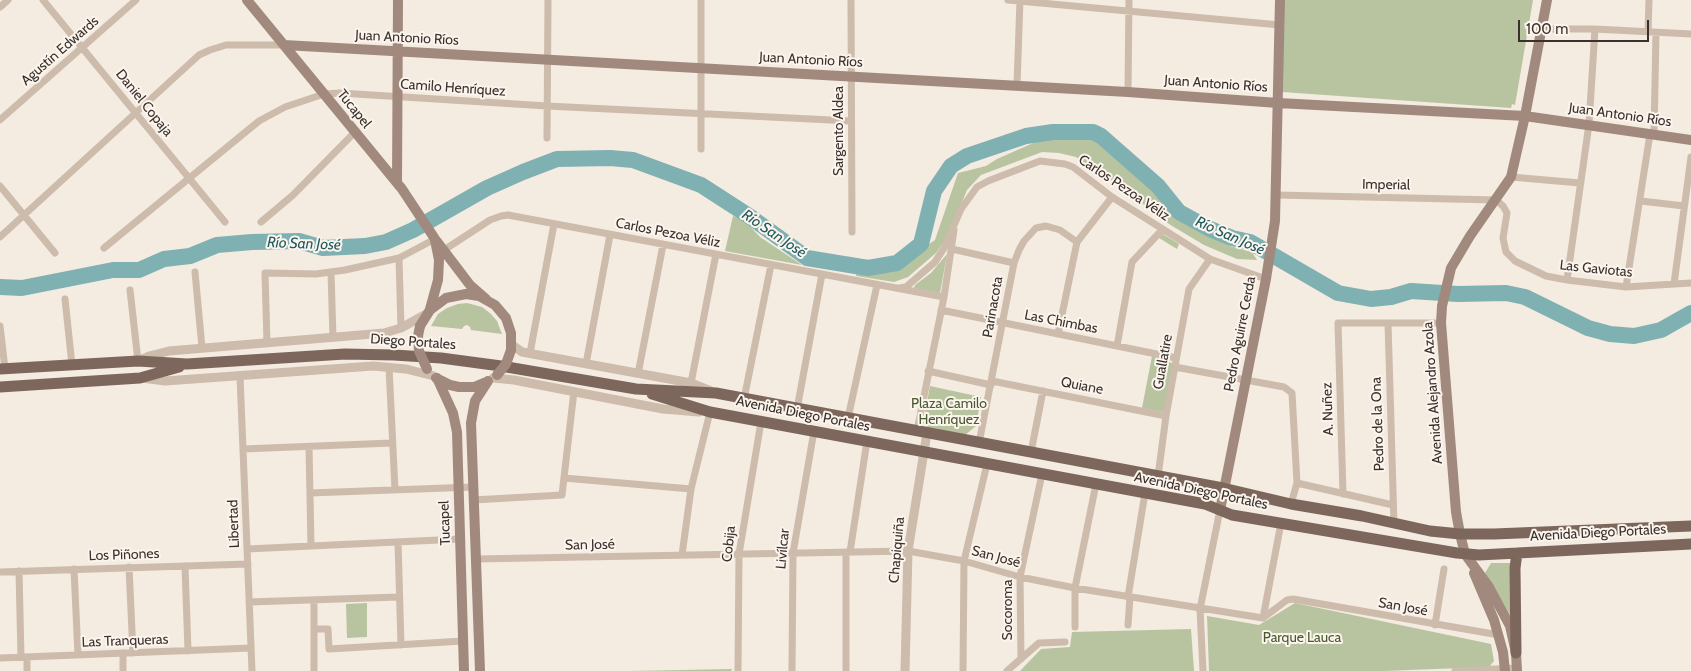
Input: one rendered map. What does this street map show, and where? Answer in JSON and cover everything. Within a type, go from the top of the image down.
[{"type":"main road","name":"Tucapel","points":[[247,0],[397,182],[419,213],[432,236],[470,285],[486,299]]},
{"type":"main road","points":[[397,182],[398,0]]},
{"type":"main road","name":"Pedro Aguirre Cerda","points":[[1220,510],[1266,279],[1274,228],[1280,0]]},
{"type":"main road","name":"Avenida Alejandro Azola","points":[[1517,670],[1513,638],[1504,614],[1465,554],[1460,534],[1456,512],[1441,322],[1442,306],[1451,268],[1470,236],[1511,177],[1525,116],[1547,0]]},
{"type":"main road","name":"Juan Antonio Ríos","points":[[284,45],[1525,116],[1691,140]]},
{"type":"main road","name":"Tucapel","points":[[429,312],[437,291],[439,270],[432,236]]},
{"type":"main road","points":[[480,671],[472,416],[478,395],[506,364],[511,347],[510,328],[506,318],[499,309],[486,299],[466,294],[452,296],[440,301],[429,312],[420,326],[418,346],[420,356],[432,374],[450,385],[460,388],[474,387],[493,378]]},
{"type":"main road","name":"Diego Portales","points":[[2,369],[138,361],[188,364],[345,354],[401,355],[471,361],[636,388],[716,393]]},
{"type":"main road","name":"Diego Portales","points":[[0,387],[140,378],[188,364]]},
{"type":"main road","name":"Tucapel","points":[[432,374],[450,405],[457,426],[464,671]]},
{"type":"main road","name":"Diego Portales","points":[[636,388],[710,412]]},
{"type":"main road","name":"Avenida Diego Portales","points":[[716,393],[1224,488],[1291,504],[1362,516],[1430,531],[1460,534],[1691,526]]},
{"type":"main road","name":"Avenida Diego Portales","points":[[710,412],[1205,504],[1232,515],[1465,554],[1479,555],[1691,544]]},
{"type":"main road","points":[[1516,654],[1515,568],[1517,553]]},
{"type":"main road","name":"Avenida Alejandro Azola","points":[[1472,565],[1499,635],[1505,670]]},
{"type":"street","points":[[0,7],[8,0]]},
{"type":"street","name":"Daniel Copaja","points":[[43,0],[225,222]]},
{"type":"street","name":"Agustín Edwards","points":[[0,120],[136,0]]},
{"type":"street","points":[[547,138],[548,0]]},
{"type":"street","points":[[700,149],[702,0]]},
{"type":"street","name":"Sargento Aldea","points":[[851,0],[852,232]]},
{"type":"street","points":[[1008,0],[1280,25]]},
{"type":"street","points":[[1017,86],[1020,0]]},
{"type":"street","points":[[1128,92],[1129,0]]},
{"type":"street","points":[[1626,287],[1652,134],[1652,33],[1650,0]]},
{"type":"street","points":[[1542,28],[1691,34]]},
{"type":"street","points":[[1567,280],[1589,124],[1595,29]]},
{"type":"street","name":"Juan Antonio Ríos","points":[[0,237],[194,60],[210,50],[226,45],[284,45]]},
{"type":"street","name":"Camilo Henríquez","points":[[104,248],[268,116],[324,94],[340,93],[547,106],[852,121]]},
{"type":"street","points":[[260,222],[293,195],[355,132]]},
{"type":"street","points":[[1674,284],[1691,157]]},
{"type":"street","name":"Carlos Pezoa Véliz","points":[[896,288],[906,287],[935,262],[944,248],[961,209],[977,187],[1040,161],[1073,167],[1112,197],[1210,259],[1266,279]]},
{"type":"street","points":[[1511,177],[1580,183]]},
{"type":"street","points":[[0,186],[55,253]]},
{"type":"street","name":"Imperial","points":[[1276,195],[1496,200]]},
{"type":"street","points":[[1058,334],[1077,242],[1112,197]]},
{"type":"street","name":"Las Gaviotas","points":[[1496,200],[1507,213],[1503,238],[1506,252],[1515,261],[1546,276],[1626,287],[1691,283]]},
{"type":"street","points":[[1641,201],[1684,206]]},
{"type":"street","name":"Carlos Pezoa Véliz","points":[[444,250],[490,220],[501,216],[554,224],[944,297]]},
{"type":"street","points":[[530,354],[554,224]]},
{"type":"street","name":"Chapiquiña","points":[[905,671],[908,551],[924,452],[922,432],[928,372],[944,297],[955,224]]},
{"type":"street","name":"Parinacota","points":[[979,442],[1014,263],[1024,240],[1036,228],[1053,226],[1077,242]]},
{"type":"street","points":[[1117,346],[1132,262],[1162,230]]},
{"type":"street","points":[[586,364],[610,235]]},
{"type":"street","points":[[267,343],[265,273],[316,274],[399,258],[432,236]]},
{"type":"street","points":[[638,374],[664,245]]},
{"type":"street","points":[[952,249],[1014,263]]},
{"type":"street","points":[[691,383],[716,254]]},
{"type":"street","points":[[399,258],[401,328]]},
{"type":"street","name":"Guallatire","points":[[1158,476],[1166,416],[1189,290],[1210,259]]},
{"type":"street","points":[[744,399],[770,265]]},
{"type":"street","points":[[195,272],[202,348]]},
{"type":"street","points":[[331,272],[333,338]]},
{"type":"street","points":[[797,408],[822,274]]},
{"type":"street","points":[[848,418],[877,285]]},
{"type":"street","points":[[130,290],[138,361]]},
{"type":"street","points":[[65,299],[72,365]]},
{"type":"street","name":"Las Chimbas","points":[[940,310],[1176,358]]},
{"type":"street","name":"Diego Portales","points":[[138,361],[158,353],[202,348],[378,334],[401,328],[429,312]]},
{"type":"street","points":[[1388,323],[1441,322]]},
{"type":"street","name":"A. Nuñez","points":[[1343,494],[1338,323],[1388,323]]},
{"type":"street","name":"Pedro de la Ona","points":[[1388,323],[1394,524]]},
{"type":"street","points":[[0,326],[2,369]]},
{"type":"street","points":[[511,347],[530,354],[691,383],[716,393]]},
{"type":"street","name":"Diego Portales","points":[[140,378],[165,382],[374,366],[432,374]]},
{"type":"street","points":[[389,367],[395,490]]},
{"type":"street","points":[[1175,367],[1288,389],[1292,393],[1297,483],[1291,504]]},
{"type":"street","name":"Quiane","points":[[928,372],[1043,391],[1166,416]]},
{"type":"street","name":"Libertad","points":[[240,376],[252,671]]},
{"type":"street","points":[[493,378],[514,380],[663,409],[710,412],[691,489],[682,555]]},
{"type":"street","points":[[474,500],[562,495],[574,391]]},
{"type":"street","points":[[1031,452],[1043,391]]},
{"type":"street","name":"Cobija","points":[[738,671],[739,554],[761,422]]},
{"type":"street","name":"Livílcar","points":[[792,671],[793,553],[814,432]]},
{"type":"street","points":[[846,671],[848,552],[867,441]]},
{"type":"street","points":[[243,450],[392,443]]},
{"type":"street","points":[[309,447],[311,546]]},
{"type":"street","points":[[964,671],[964,561],[987,464]]},
{"type":"street","name":"Socoroma","points":[[1021,659],[1020,577],[1042,474]]},
{"type":"street","points":[[564,478],[691,489]]},
{"type":"street","points":[[1297,483],[1393,505]]},
{"type":"street","points":[[1075,627],[1075,588],[1096,484]]},
{"type":"street","points":[[310,493],[473,487]]},
{"type":"street","points":[[1128,625],[1129,597],[1145,493]]},
{"type":"street","name":"Pedro Aguirre Cerda","points":[[1203,671],[1200,608],[1220,510]]},
{"type":"street","points":[[1263,618],[1281,523]]},
{"type":"street","points":[[247,549],[460,539]]},
{"type":"street","points":[[398,542],[400,645]]},
{"type":"street","name":"San José","points":[[476,559],[908,551],[964,561],[1020,577],[1075,588],[1263,618],[1287,600],[1293,599],[1499,635]]},
{"type":"street","name":"Los Piñones","points":[[0,572],[248,564]]},
{"type":"street","points":[[185,566],[188,651]]},
{"type":"street","points":[[129,567],[133,653]]},
{"type":"street","points":[[74,569],[78,655]]},
{"type":"street","points":[[1435,625],[1444,569]]},
{"type":"street","points":[[18,571],[24,657],[27,671]]},
{"type":"street","points":[[249,602],[400,597]]},
{"type":"street","points":[[314,600],[314,671]]},
{"type":"street","points":[[314,629],[328,629],[329,649],[464,641]]},
{"type":"street","points":[[1007,671],[1039,643],[1065,642]]},
{"type":"street","name":"Las Tranqueras","points":[[0,658],[251,648]]},
{"type":"street","points":[[122,653],[123,671]]},
{"type":"street","points":[[1455,671],[1517,670]]},
{"type":"green space","points":[[1284,0],[1533,0],[1515,105],[1512,104],[1511,108],[1282,92]]},
{"type":"green space","points":[[1087,135],[1096,137],[1103,142],[1111,153],[1145,176],[1160,197],[1188,219],[1230,246],[1252,252],[1257,260],[1237,259],[1204,245],[1169,224],[1118,185],[1076,157],[1042,152],[981,175],[967,190],[949,234],[936,253],[908,277],[894,282],[856,276],[857,271],[880,271],[903,262],[935,240],[958,173],[986,166],[997,159],[1040,140]]},
{"type":"green space","points":[[733,216],[744,220],[760,237],[802,265],[725,251]]},
{"type":"green space","points":[[1163,234],[1179,244],[1177,249],[1159,238]]},
{"type":"green space","points":[[947,254],[940,293],[914,288],[915,285],[931,273]]},
{"type":"green space","points":[[467,303],[482,307],[491,314],[497,321],[502,334],[471,330],[467,325],[462,329],[431,326],[438,314],[447,308]]},
{"type":"green space","points":[[1152,356],[1172,363],[1173,370],[1164,412],[1142,408]]},
{"type":"green space","name":"Plaza Camilo Henríquez","points":[[930,386],[981,397],[976,426],[965,435],[930,430],[923,423]]},
{"type":"green space","points":[[1491,563],[1510,563],[1510,615],[1485,573]]},
{"type":"green space","points":[[367,603],[367,637],[347,638],[346,604]]},
{"type":"green space","name":"Parque Lauca","points":[[1295,603],[1491,644],[1494,661],[1489,667],[1383,671],[1209,671],[1207,616],[1259,625]]},
{"type":"green space","points":[[1191,629],[1194,671],[1020,671],[1041,649],[1070,647],[1072,632]]},
{"type":"green space","points":[[732,669],[731,671],[631,671]]},
{"type":"waterway","name":"Río San José","points":[[0,287],[22,288],[113,270],[139,270],[164,259],[190,256],[217,245],[299,241],[323,248],[365,246],[386,242],[413,230],[487,188],[557,159],[610,158],[633,160],[701,185],[749,216],[807,258],[868,268],[897,263],[921,244],[934,191],[951,166],[967,156],[1026,136],[1053,132],[1093,132],[1101,136],[1158,186],[1179,212],[1210,229],[1232,238],[1250,242],[1338,293],[1371,299],[1391,297],[1411,291],[1458,294],[1506,293],[1525,297],[1588,328],[1610,334],[1634,336],[1661,330],[1691,313]]}]
